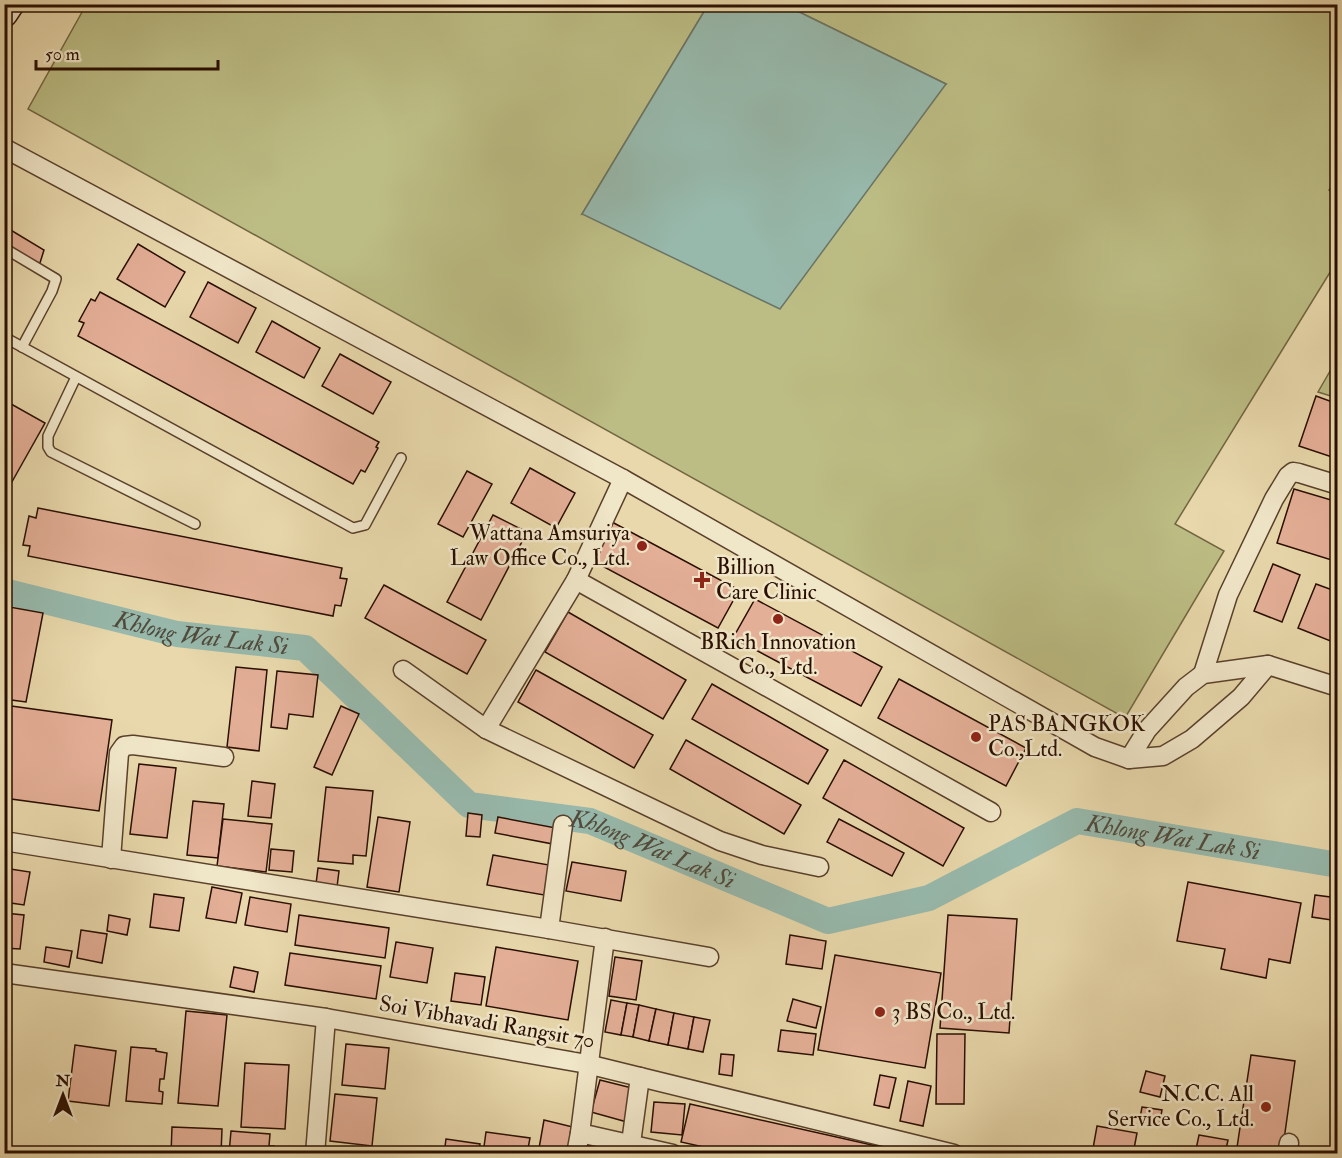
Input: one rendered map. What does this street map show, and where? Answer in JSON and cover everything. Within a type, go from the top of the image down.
[{"type":"main road","points":[[4,13],[10,4]]},
{"type":"street","points":[[4,148],[623,479],[1095,747],[1129,759],[1163,756],[1192,739],[1241,697],[1268,665]]},
{"type":"street","points":[[1203,674],[1228,595],[1274,499],[1288,476],[1293,472],[1299,473],[1338,485]]},
{"type":"street","points":[[486,729],[576,580],[623,479]]},
{"type":"street","points":[[576,580],[991,812]]},
{"type":"street","points":[[1129,759],[1148,730],[1186,687],[1203,674],[1268,665],[1338,687]]},
{"type":"street","points":[[403,670],[486,729],[720,841],[762,855],[819,867]]},
{"type":"street","points":[[111,859],[119,753],[124,746],[133,745],[224,757]]},
{"type":"street","points":[[549,929],[562,825]]},
{"type":"street","points":[[4,841],[605,938],[709,957]]},
{"type":"street","points":[[576,1154],[605,938]]},
{"type":"street","name":"Soi Vibhavadi Rangsit 70","points":[[4,973],[326,1018],[587,1064],[954,1154]]},
{"type":"street","points":[[315,1154],[326,1018]]},
{"type":"street","points":[[631,1143],[640,1077]]},
{"type":"street","points":[[580,1133],[673,1154]]},
{"type":"lane","points":[[4,248],[54,276],[56,281],[22,347]]},
{"type":"lane","points":[[4,337],[353,528],[365,525],[401,458]]},
{"type":"lane","points":[[76,377],[48,436],[48,447],[51,452],[195,524]]},
{"type":"green space","points":[[86,5],[708,5],[582,214],[946,84],[785,5],[1337,5],[1338,175],[1329,190],[1337,197],[1337,261],[1175,524],[1224,551],[1125,718],[28,109]]},
{"type":"green space","points":[[1337,359],[1337,398],[1318,392]]},
{"type":"shaded area","points":[[708,5],[785,5],[946,84],[780,309],[582,214]]},
{"type":"building","points":[[4,226],[44,250],[39,266],[4,245]]},
{"type":"building","points":[[138,244],[185,272],[165,307],[117,279]]},
{"type":"building","points":[[208,282],[256,308],[238,343],[190,317]]},
{"type":"building","points":[[100,292],[379,442],[365,472],[361,470],[353,484],[78,336],[84,323],[79,321],[91,299],[95,301]]},
{"type":"building","points":[[272,321],[320,348],[304,378],[256,352]]},
{"type":"building","points":[[340,354],[391,382],[373,414],[322,386]]},
{"type":"building","points":[[1316,396],[1338,404],[1338,459],[1299,446]]},
{"type":"building","points":[[4,400],[45,423],[4,496]]},
{"type":"building","points":[[530,468],[575,493],[556,528],[511,503]]},
{"type":"building","points":[[467,471],[492,484],[463,537],[438,524]]},
{"type":"building","points":[[1294,489],[1338,502],[1338,562],[1277,543]]},
{"type":"building","points":[[38,508],[342,568],[340,578],[347,579],[341,606],[335,605],[333,616],[28,556],[30,546],[23,545],[29,516],[36,518]]},
{"type":"building","points":[[493,515],[527,532],[481,620],[447,602]]},
{"type":"building","points":[[612,522],[739,590],[718,628],[591,560]]},
{"type":"building","points":[[1273,564],[1300,575],[1282,622],[1254,611]]},
{"type":"building","points":[[1316,584],[1338,592],[1338,644],[1298,628]]},
{"type":"building","points":[[384,585],[486,640],[467,674],[365,618]]},
{"type":"building","points":[[755,599],[882,667],[861,706],[733,638]]},
{"type":"building","points":[[4,606],[43,613],[26,702],[4,699]]},
{"type":"building","points":[[568,612],[686,680],[663,719],[545,652]]},
{"type":"building","points":[[236,667],[267,670],[259,751],[227,747]]},
{"type":"building","points":[[536,670],[653,735],[634,768],[518,702]]},
{"type":"building","points":[[277,671],[318,675],[313,717],[289,714],[287,729],[271,727]]},
{"type":"building","points":[[899,679],[1026,748],[1006,786],[878,718]]},
{"type":"building","points":[[712,684],[828,750],[808,784],[692,719]]},
{"type":"building","points":[[4,705],[112,720],[99,811],[4,798]]},
{"type":"building","points":[[341,706],[359,714],[332,775],[314,767]]},
{"type":"building","points":[[686,740],[801,805],[784,834],[670,769]]},
{"type":"building","points":[[844,760],[964,828],[943,866],[823,798]]},
{"type":"building","points":[[139,764],[176,768],[167,838],[130,834]]},
{"type":"building","points":[[252,781],[275,784],[271,818],[248,816]]},
{"type":"building","points":[[326,787],[373,791],[366,856],[353,855],[353,864],[318,861]]},
{"type":"building","points":[[193,801],[224,804],[218,858],[187,855]]},
{"type":"building","points":[[468,813],[482,815],[480,837],[466,836]]},
{"type":"building","points":[[378,817],[410,822],[399,892],[367,887]]},
{"type":"building","points":[[498,817],[556,828],[553,844],[495,833]]},
{"type":"building","points":[[223,819],[272,824],[266,872],[217,866]]},
{"type":"building","points":[[839,819],[904,853],[892,876],[827,842]]},
{"type":"building","points":[[271,849],[294,851],[292,872],[269,870]]},
{"type":"building","points":[[493,855],[549,865],[544,895],[487,885]]},
{"type":"building","points":[[572,862],[626,871],[621,901],[566,891]]},
{"type":"building","points":[[4,868],[30,872],[24,905],[4,902]]},
{"type":"building","points":[[318,868],[339,871],[337,887],[316,884]]},
{"type":"building","points":[[1188,882],[1301,903],[1290,963],[1269,959],[1266,978],[1221,969],[1225,949],[1177,941]]},
{"type":"building","points":[[212,887],[242,893],[236,923],[206,918]]},
{"type":"building","points":[[154,894],[184,898],[179,931],[150,927]]},
{"type":"building","points":[[1315,895],[1338,898],[1338,921],[1312,917]]},
{"type":"building","points":[[250,897],[291,904],[287,932],[245,925]]},
{"type":"building","points":[[4,913],[24,915],[20,949],[4,948]]},
{"type":"building","points":[[109,915],[130,919],[127,935],[107,931]]},
{"type":"building","points":[[299,915],[389,928],[385,958],[295,945]]},
{"type":"building","points":[[948,915],[1017,919],[1009,1033],[940,1028]]},
{"type":"building","points":[[81,930],[107,934],[102,963],[77,958]]},
{"type":"building","points":[[790,935],[826,941],[822,969],[786,964]]},
{"type":"building","points":[[396,942],[433,948],[427,983],[390,977]]},
{"type":"building","points":[[46,947],[72,951],[69,967],[44,962]]},
{"type":"building","points":[[496,947],[578,961],[568,1020],[486,1006]]},
{"type":"building","points":[[290,953],[381,966],[376,999],[285,985]]},
{"type":"building","name":"3 BS Co., Ltd.","points":[[835,955],[941,973],[925,1068],[818,1050]]},
{"type":"building","points":[[615,957],[642,961],[636,1000],[609,996]]},
{"type":"building","points":[[234,967],[258,972],[254,992],[230,987]]},
{"type":"building","points":[[455,973],[485,977],[481,1005],[451,1001]]},
{"type":"building","points":[[793,999],[821,1007],[816,1028],[787,1021]]},
{"type":"building","points":[[611,1000],[627,1003],[621,1035],[605,1032]]},
{"type":"building","points":[[627,1003],[639,1005],[633,1037],[621,1035]]},
{"type":"building","points":[[639,1005],[656,1009],[649,1041],[633,1037]]},
{"type":"building","points":[[656,1009],[674,1013],[668,1045],[649,1041]]},
{"type":"building","points":[[186,1011],[227,1015],[218,1106],[178,1103]]},
{"type":"building","points":[[674,1013],[694,1017],[688,1049],[668,1045]]},
{"type":"building","points":[[694,1017],[710,1020],[703,1052],[688,1049]]},
{"type":"building","points":[[781,1030],[816,1034],[813,1055],[778,1051]]},
{"type":"building","points":[[937,1034],[965,1034],[964,1104],[936,1104]]},
{"type":"building","points":[[346,1044],[389,1048],[385,1089],[342,1085]]},
{"type":"building","points":[[75,1045],[116,1051],[109,1106],[68,1101]]},
{"type":"building","points":[[131,1047],[156,1049],[156,1051],[167,1053],[164,1079],[160,1079],[159,1091],[163,1092],[162,1104],[126,1101]]},
{"type":"building","points":[[721,1054],[734,1055],[732,1076],[719,1074]]},
{"type":"building","name":"N.C.C. All Service Co., Ltd.","points":[[1251,1055],[1295,1061],[1282,1154],[1236,1154]]},
{"type":"building","points":[[245,1063],[289,1065],[285,1129],[241,1127]]},
{"type":"building","points":[[1146,1071],[1165,1076],[1160,1097],[1140,1092]]},
{"type":"building","points":[[880,1075],[896,1078],[889,1108],[874,1105]]},
{"type":"building","points":[[600,1080],[636,1089],[627,1122],[591,1112]]},
{"type":"building","points":[[908,1081],[931,1086],[923,1126],[900,1121]]},
{"type":"building","points":[[335,1094],[377,1098],[372,1146],[330,1141]]},
{"type":"building","points":[[654,1102],[685,1104],[682,1135],[651,1132]]},
{"type":"building","points":[[690,1104],[912,1154],[735,1154],[681,1142]]},
{"type":"building","points":[[1142,1107],[1162,1110],[1159,1127],[1139,1123]]},
{"type":"building","points":[[544,1120],[577,1128],[571,1154],[538,1154]]},
{"type":"building","points":[[1097,1126],[1137,1133],[1133,1154],[1092,1154]]},
{"type":"building","points":[[172,1127],[222,1129],[221,1154],[171,1154]]},
{"type":"building","points":[[231,1131],[270,1134],[269,1146],[274,1146],[273,1154],[229,1154]]},
{"type":"building","points":[[486,1132],[530,1138],[527,1154],[483,1154]]},
{"type":"building","points":[[1199,1135],[1228,1140],[1225,1154],[1195,1154]]},
{"type":"building","points":[[446,1139],[480,1144],[479,1154],[444,1154]]},
{"type":"waterway","name":"Khlong Wat Lak Si","points":[[4,591],[177,634],[305,648],[469,805],[590,821],[828,921],[929,898],[1077,821],[1338,865]]},
{"type":"place","name":"Wattana Amsuriya Law Office Co., Ltd.","points":[[642,546]]},
{"type":"place","name":"Billion Care Clinic","points":[[702,580]]},
{"type":"place","name":"BRich Innovation Co., Ltd.","points":[[778,619]]},
{"type":"place","name":"PAS BANGKOK Co.,Ltd.","points":[[976,737]]},
{"type":"place","name":"3 BS Co., Ltd.","points":[[880,1012]]},
{"type":"place","name":"N.C.C. All Service Co., Ltd.","points":[[1266,1107]]}]
